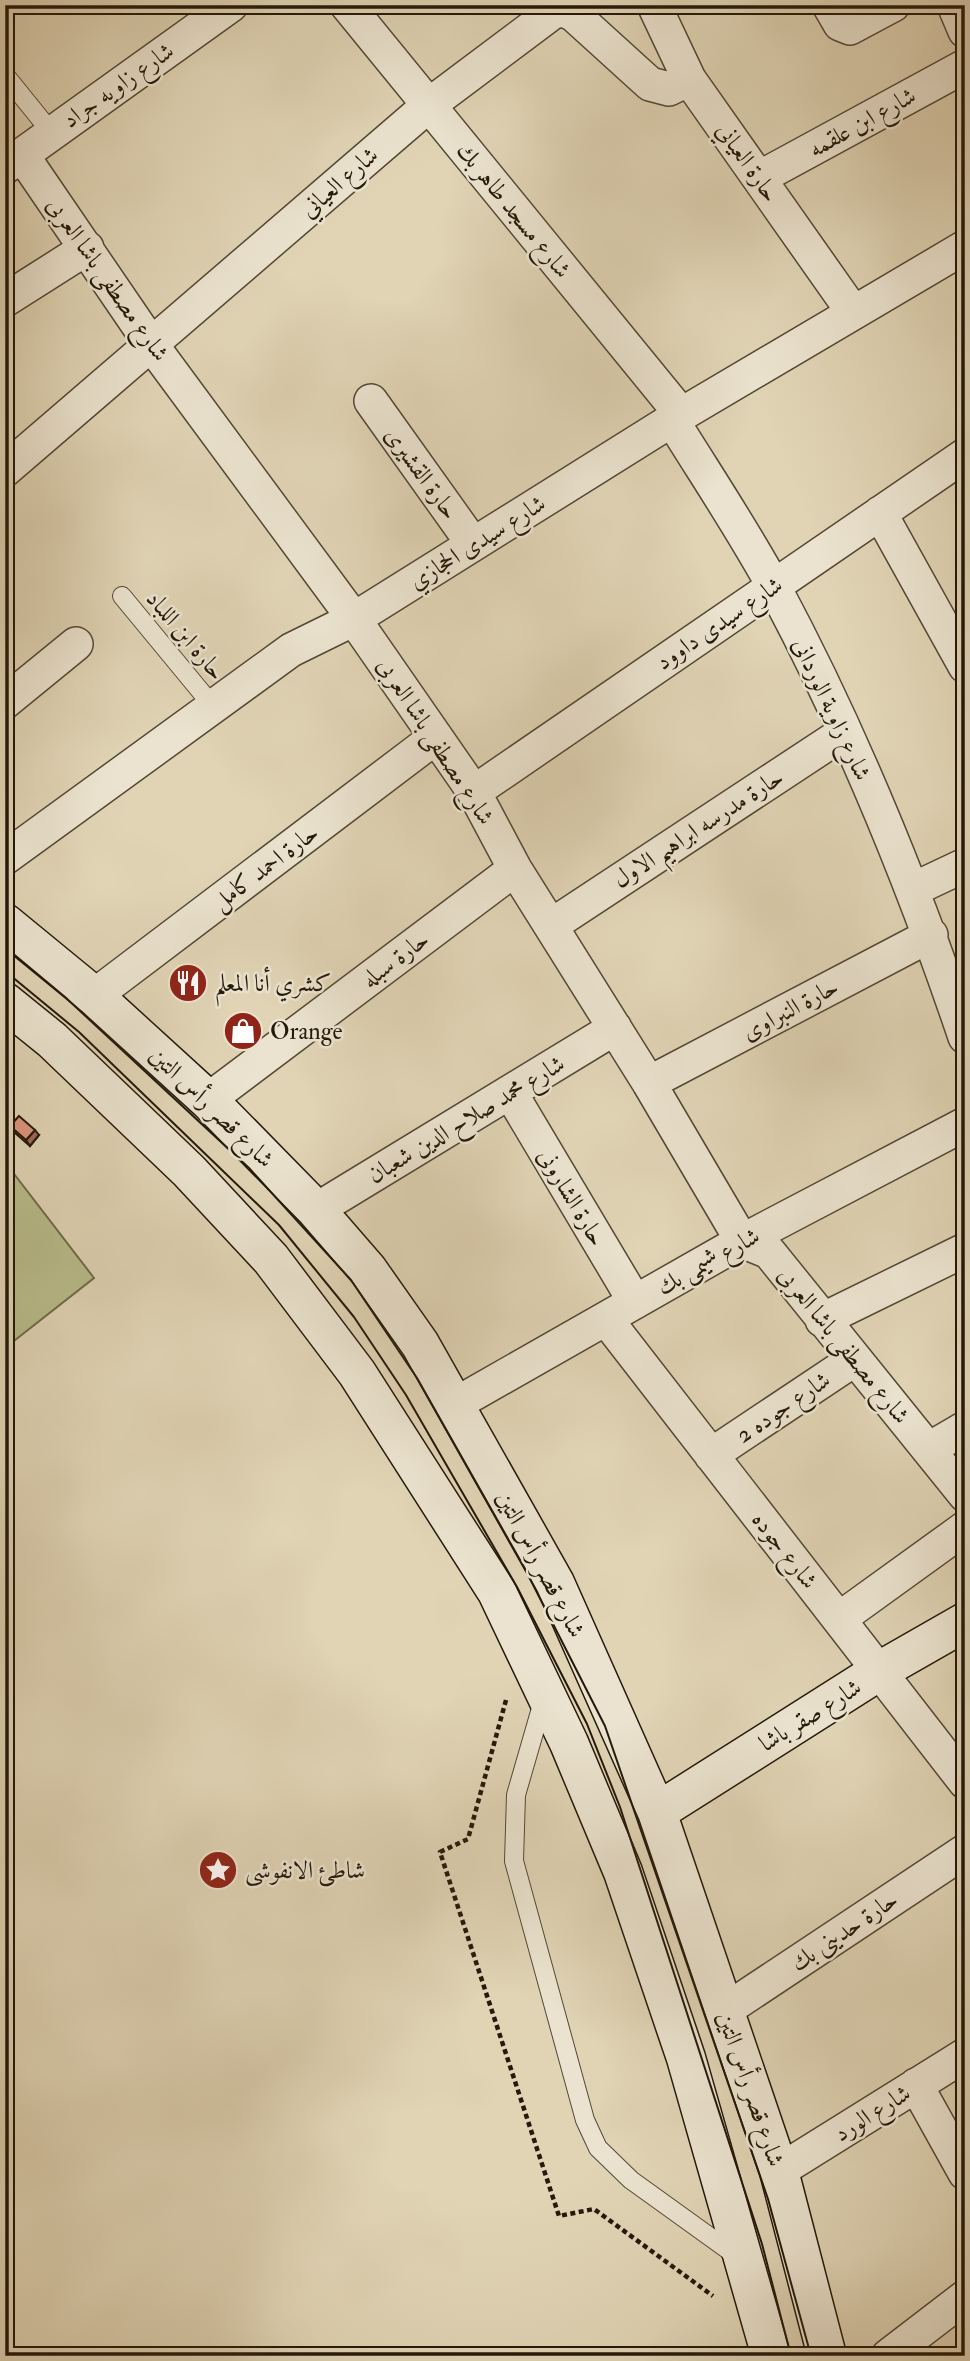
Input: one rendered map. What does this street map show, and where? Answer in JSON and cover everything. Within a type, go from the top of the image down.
[{"type":"main road","name":"شارع قصر رأس التين","points":[[5,923],[94,996],[208,1100],[316,1210],[368,1270],[420,1344],[555,1583],[657,1812],[779,2171],[827,2356]]},
{"type":"main road","name":"شارع قصر رأس التين","points":[[5,1002],[52,1041],[189,1171],[271,1259],[358,1373],[497,1592],[569,1743],[623,1872],[686,2058],[771,2356]]},
{"type":"main road","name":"شارع صقر باشا","points":[[657,1812],[881,1670],[965,1622]]},
{"type":"street","name":"شارع زاويه جراد","points":[[14,161],[231,5]]},
{"type":"street","name":"حارة العياني","points":[[654,5],[689,79],[853,312]]},
{"type":"street","points":[[829,5],[840,24],[850,28],[893,5]]},
{"type":"street","points":[[954,5],[965,31]]},
{"type":"street","name":"شارع مسجد طاهر بك","points":[[360,9],[429,105],[676,417]]},
{"type":"street","name":"شارع العياني","points":[[5,470],[429,105],[558,10],[574,15],[650,84],[669,89],[689,79]]},
{"type":"street","name":"شارع ابن علقمه","points":[[759,178],[965,66]]},
{"type":"street","name":"شارع مصطفى باشا العربى","points":[[14,161],[86,248],[151,344],[354,619],[474,792],[515,869],[649,1083],[743,1241],[755,1249],[769,1252],[965,1494]]},
{"type":"street","name":"شارع سيدى الحجازي","points":[[5,858],[291,650],[354,619],[676,417],[965,247]]},
{"type":"street","points":[[5,300],[86,248]]},
{"type":"street","name":"حارة القشيرى","points":[[371,401],[473,544]]},
{"type":"street","name":"شارع زاوية الوردانى","points":[[676,417],[774,586],[845,732],[931,935],[962,1021]]},
{"type":"street","name":"شارع سيدى داوود","points":[[474,792],[965,455]]},
{"type":"street","points":[[880,513],[965,666]]},
{"type":"street","points":[[5,702],[76,643]]},
{"type":"street","name":"حارة مدرسه ابراهيم الاول","points":[[552,925],[845,732]]},
{"type":"street","name":"حارة احمد كامل","points":[[94,996],[436,737]]},
{"type":"street","points":[[912,890],[965,866]]},
{"type":"street","name":"حارة سبله","points":[[208,1100],[515,869]]},
{"type":"street","name":"حارة النبراوى","points":[[649,1083],[931,935]]},
{"type":"street","name":"شارع محمد صلاح الدين شعبان","points":[[316,1210],[615,1028]]},
{"type":"street","name":"حارة الشارونى","points":[[510,1092],[635,1302]]},
{"type":"street","name":"شارع شيمى بك","points":[[454,1405],[743,1241],[965,1124]]},
{"type":"street","points":[[822,1320],[965,1250]]},
{"type":"street","name":"شارع جوده","points":[[606,1319],[881,1670],[965,1782]]},
{"type":"street","name":"شارع جوده 2","points":[[711,1455],[855,1359]]},
{"type":"street","points":[[929,1449],[965,1428]]},
{"type":"street","points":[[839,1619],[965,1528]]},
{"type":"street","name":"حارة حدينى بك","points":[[724,2011],[965,1852]]},
{"type":"street","name":"شارع الورد","points":[[779,2171],[965,2055]]},
{"type":"street","points":[[916,2085],[965,2173]]},
{"type":"street","points":[[888,2356],[965,2297]]},
{"type":"lane","points":[[5,75],[51,132]]},
{"type":"lane","name":"حارة ابن اللباد","points":[[122,596],[212,705]]},
{"type":"lane","points":[[545,1695],[516,1796],[514,1861],[585,2120],[598,2148],[631,2180],[743,2260]]},
{"type":"green space","points":[[8,1166],[94,1278],[5,1348],[5,1168]]},
{"type":"building","points":[[19,1116],[35,1130],[26,1140],[10,1126]]},
{"type":"tram line","points":[[5,947],[65,997],[249,1168],[351,1280],[417,1378],[524,1567],[605,1726],[768,2199],[811,2356]]},
{"type":"tram line","points":[[5,971],[79,1032],[279,1225],[354,1317],[406,1395],[517,1587],[587,1724],[620,1807],[762,2244],[791,2356]]},
{"type":"place","name":"كشري أنا المعلم","points":[[188,983]]},
{"type":"place","name":"Orange","points":[[243,1031]]},
{"type":"place","name":"شاطئ الانفوشى","points":[[218,1870]]}]
